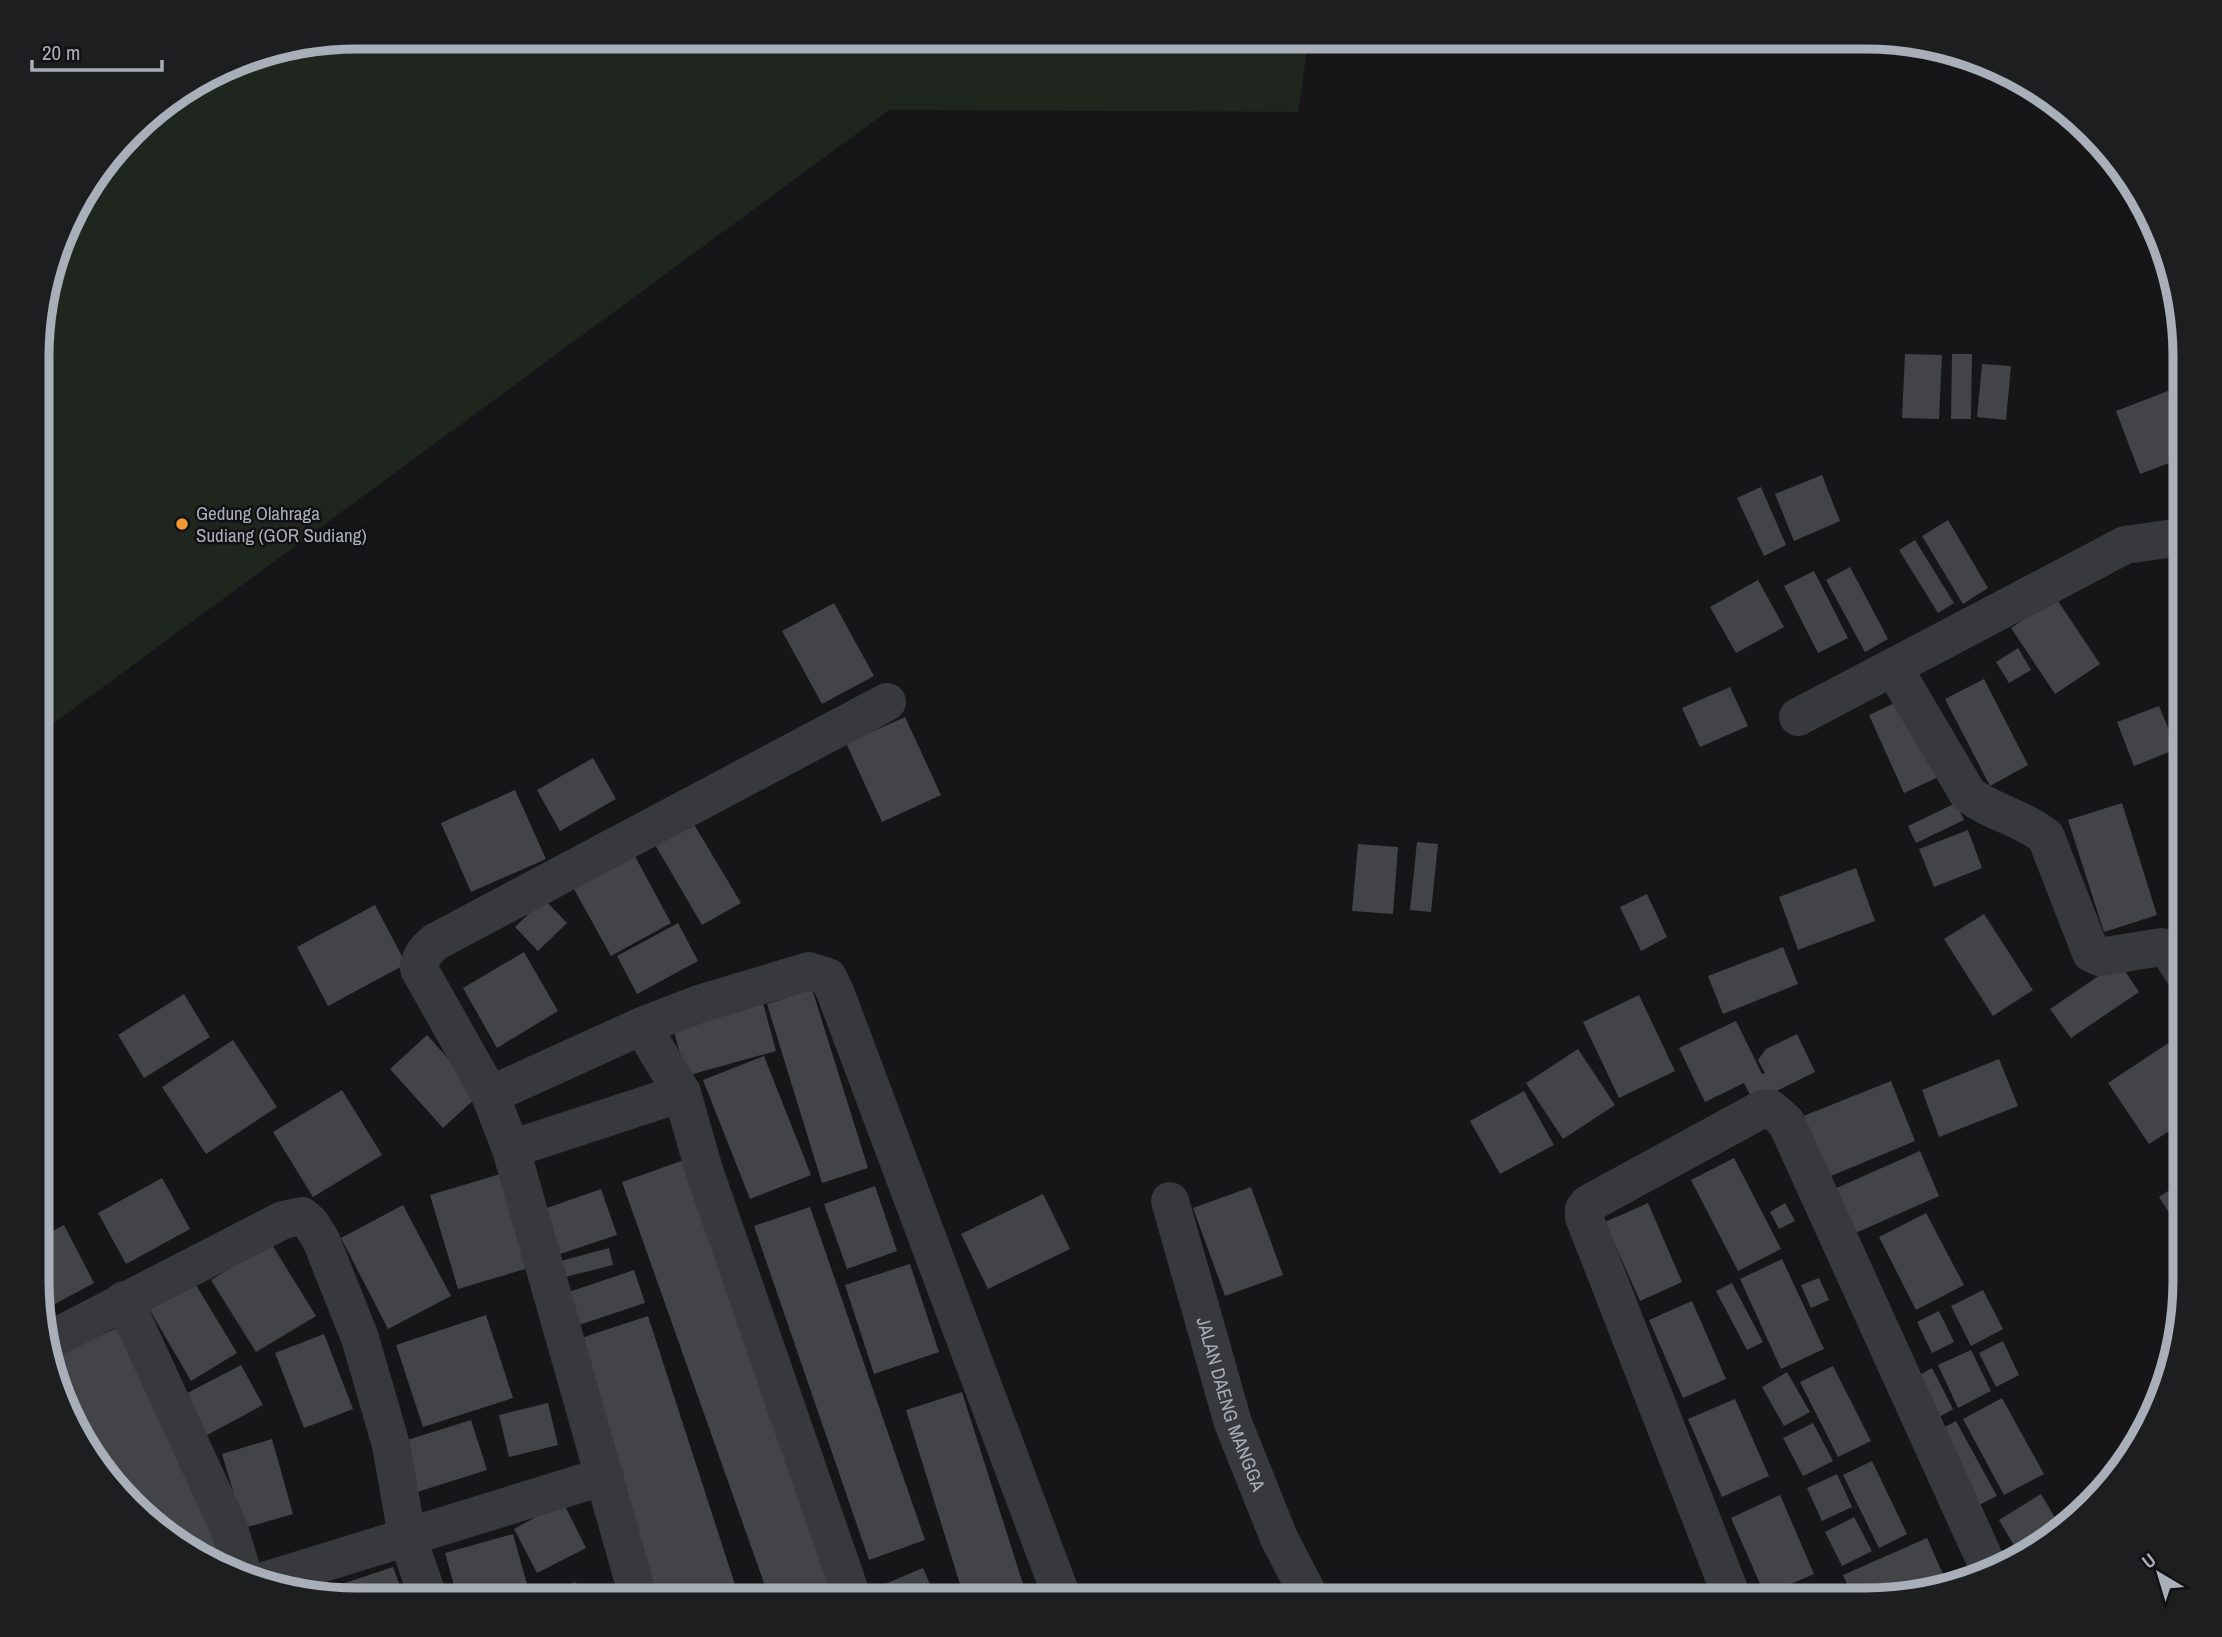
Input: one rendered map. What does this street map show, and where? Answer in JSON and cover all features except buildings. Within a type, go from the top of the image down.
[{"type":"street","points":[[1798,717],[2125,545],[2173,538]]},
{"type":"street","points":[[1893,667],[1968,794],[1985,806],[2038,830],[2046,837],[2091,953],[2099,957],[2162,947],[2173,957]]},
{"type":"street","points":[[636,1588],[511,1149],[490,1095],[419,969],[423,954],[435,942],[887,702]]},
{"type":"street","points":[[490,1095],[642,1026],[699,1004],[809,971],[828,977],[1059,1588]]},
{"type":"street","points":[[642,1026],[682,1093],[704,1170],[849,1588]]},
{"type":"street","points":[[511,1149],[682,1093]]},
{"type":"street","points":[[1728,1588],[1584,1217],[1584,1209],[1588,1204],[1762,1109],[1770,1109],[1786,1122],[1986,1563]]},
{"type":"street","name":"JALAN DAENG MANGGA","points":[[1170,1201],[1233,1423],[1279,1538],[1305,1588]]},
{"type":"street","points":[[55,1337],[283,1220],[302,1216],[321,1240],[360,1338],[391,1445],[407,1536],[425,1588]]},
{"type":"street","points":[[124,1300],[229,1528],[240,1565]]},
{"type":"street","points":[[275,1577],[605,1476]]},
{"type":"shaded area","name":"Gedung Olahraga Sudiang (GOR Sudiang)","points":[[1307,49],[1298,112],[889,110],[49,727],[49,357],[55,297],[72,239],[90,203],[125,154],[169,113],[203,90],[239,72],[277,59],[337,50]]},
{"type":"place","name":"Gedung Olahraga Sudiang (GOR Sudiang)","points":[[182,524]]}]
